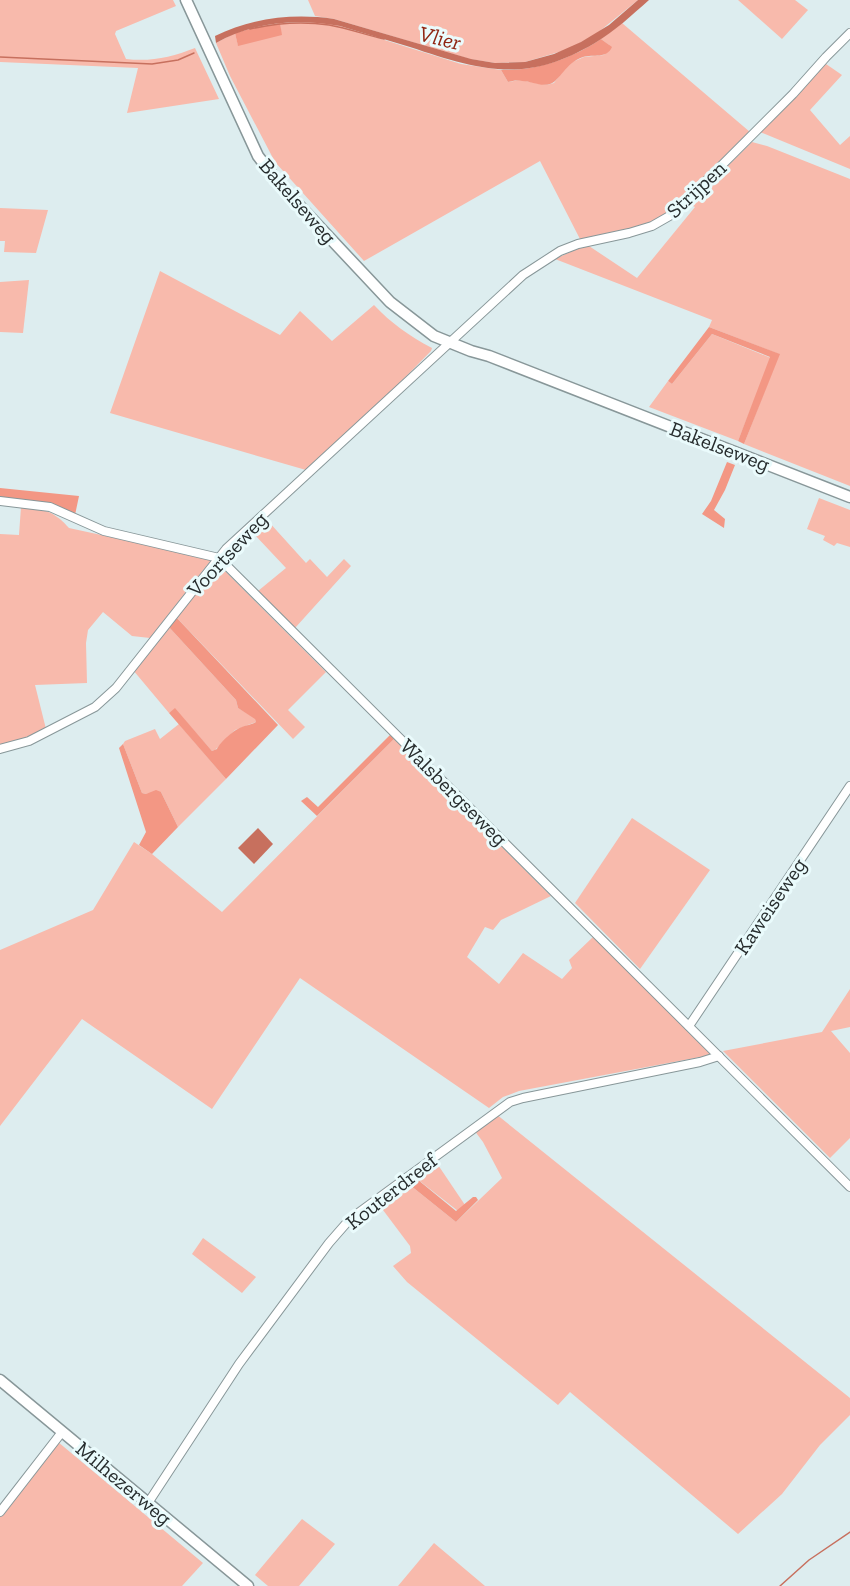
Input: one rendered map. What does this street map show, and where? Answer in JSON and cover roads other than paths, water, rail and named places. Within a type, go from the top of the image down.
[{"type":"main road","name":"Bakelseweg","points":[[186,0],[258,156],[280,186],[390,302],[409,316],[452,340],[473,346],[489,356],[850,497]]},
{"type":"main road","name":"Milhezerweg","points":[[0,1380],[248,1586]]},
{"type":"street","name":"Strijpen","points":[[452,340],[523,274],[560,251],[578,244],[652,226],[673,214],[793,94],[850,33]]},
{"type":"street","name":"Voortseweg","points":[[0,749],[29,741],[105,700],[219,558],[452,340]]},
{"type":"street","points":[[0,501],[50,507],[104,531],[219,558]]},
{"type":"street","name":"Walsbergseweg","points":[[219,558],[850,1187]]},
{"type":"street","name":"Kaweiseweg","points":[[689,1026],[850,786]]},
{"type":"street","name":"Kouterdreef","points":[[148,1503],[239,1364],[329,1243],[350,1219],[510,1102],[719,1056]]},
{"type":"street","points":[[0,1512],[62,1432]]},
{"type":"waterway","name":"Vlier","points":[[250,29],[289,23],[309,23],[329,25],[384,39]]},
{"type":"waterway","name":"Vlier","points":[[0,57],[152,64],[178,60],[194,53]]},
{"type":"waterway","points":[[780,1586],[809,1560],[850,1532]]}]
